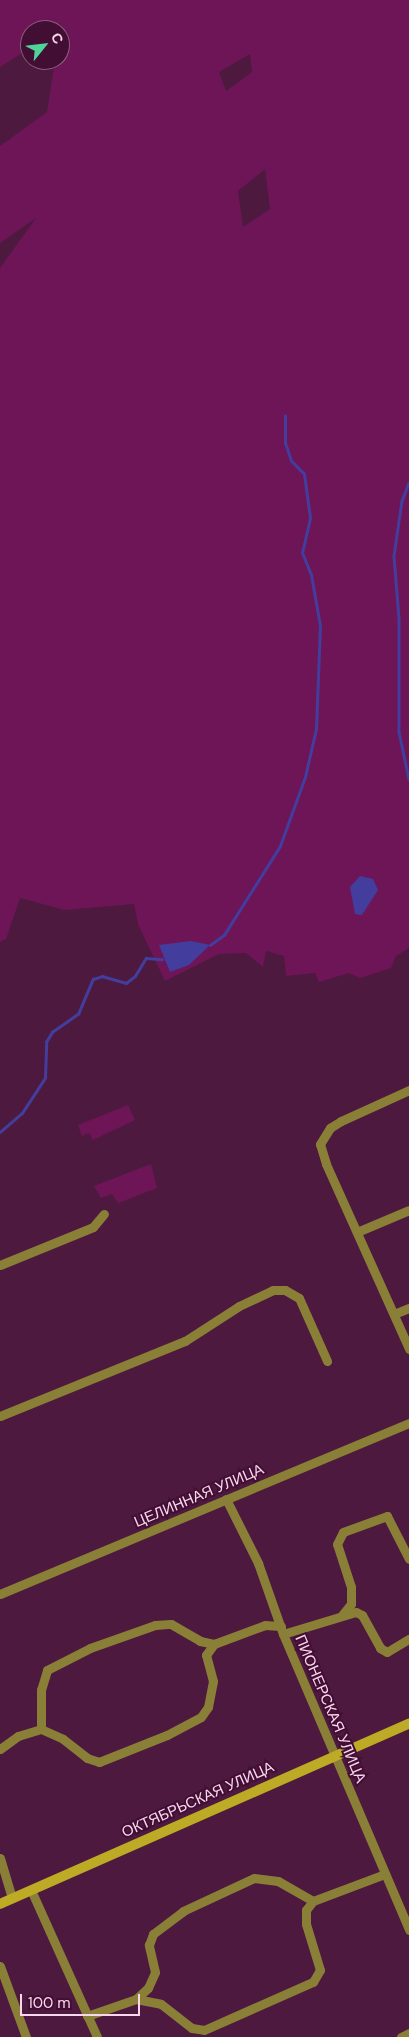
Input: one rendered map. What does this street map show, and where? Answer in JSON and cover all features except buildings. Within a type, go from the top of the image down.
[{"type":"street","points":[[409,1090],[341,1121],[330,1128],[320,1144],[409,1349]]},
{"type":"street","points":[[357,1232],[409,1210]]},
{"type":"street","points":[[0,1265],[93,1228],[104,1214]]},
{"type":"street","points":[[0,1416],[185,1341],[239,1306],[273,1290],[285,1290],[299,1298],[327,1361]]},
{"type":"street","points":[[394,1314],[409,1308]]},
{"type":"street","name":"ЦЕЛИННАЯ УЛИЦА","points":[[0,1594],[409,1424]]},
{"type":"street","name":"ПИОНЕРСКАЯ УЛИЦА","points":[[226,1499],[258,1563],[282,1630],[409,1930]]},
{"type":"street","points":[[342,1615],[351,1604],[351,1587],[337,1544],[338,1536],[387,1516],[409,1558]]},
{"type":"street","points":[[42,1729],[41,1690],[48,1670],[90,1648],[155,1625],[171,1624],[200,1641],[214,1644],[265,1625],[282,1630],[356,1612],[362,1615],[380,1648],[387,1652],[409,1639]]},
{"type":"street","points":[[0,1749],[18,1736],[42,1729],[63,1740],[87,1758],[99,1762],[167,1736],[202,1717],[208,1707],[212,1681],[206,1655],[214,1644]]},
{"type":"street","name":"ОКТЯБРЬСКАЯ УЛИЦА","points":[[0,1904],[409,1724]]},
{"type":"street","points":[[0,1858],[12,1898]]},
{"type":"street","points":[[136,1999],[161,2004],[192,2028],[204,2030],[313,1982],[320,1970],[306,1924],[306,1910],[313,1901],[384,1874]]},
{"type":"street","points":[[88,2016],[136,1999],[148,1988],[155,1972],[149,1945],[153,1934],[183,1911],[254,1878],[278,1881],[313,1901]]},
{"type":"street","points":[[31,1890],[97,2037]]},
{"type":"street","points":[[0,1966],[26,2037]]},
{"type":"street","points":[[401,2037],[409,2033]]},
{"type":"shaded area","points":[[0,0],[409,0],[409,948],[396,956],[391,968],[360,978],[349,973],[319,982],[315,973],[286,976],[284,956],[266,951],[263,967],[246,953],[219,954],[165,981],[138,924],[134,904],[65,910],[20,898],[6,939],[0,942],[0,268],[36,218],[0,243],[0,146],[47,112],[53,70],[70,70],[70,20],[20,20],[20,54],[0,67]],"holes":[[[250,54],[252,72],[226,91],[219,72]],[[265,169],[270,209],[243,227],[238,191]]]},
{"type":"shaded area","points":[[360,876],[373,879],[378,890],[362,915],[355,914],[350,887]]},
{"type":"shaded area","points":[[191,941],[210,945],[189,965],[170,972],[159,945]]},
{"type":"shaded area","points":[[128,1105],[135,1120],[93,1140],[89,1133],[82,1136],[78,1125]]},
{"type":"shaded area","points":[[151,1164],[157,1188],[118,1203],[112,1194],[101,1198],[94,1186]]},
{"type":"waterway","points":[[210,945],[224,935],[280,846],[305,777],[316,729],[320,626],[311,575],[302,553],[310,518],[304,474],[291,461],[285,443],[285,416]]},
{"type":"waterway","points":[[409,483],[402,501],[394,556],[399,618],[399,732],[409,779]]},
{"type":"waterway","points":[[0,1132],[22,1113],[45,1078],[46,1042],[52,1032],[78,1014],[93,979],[102,976],[126,983],[135,976],[146,958],[162,959]]}]
